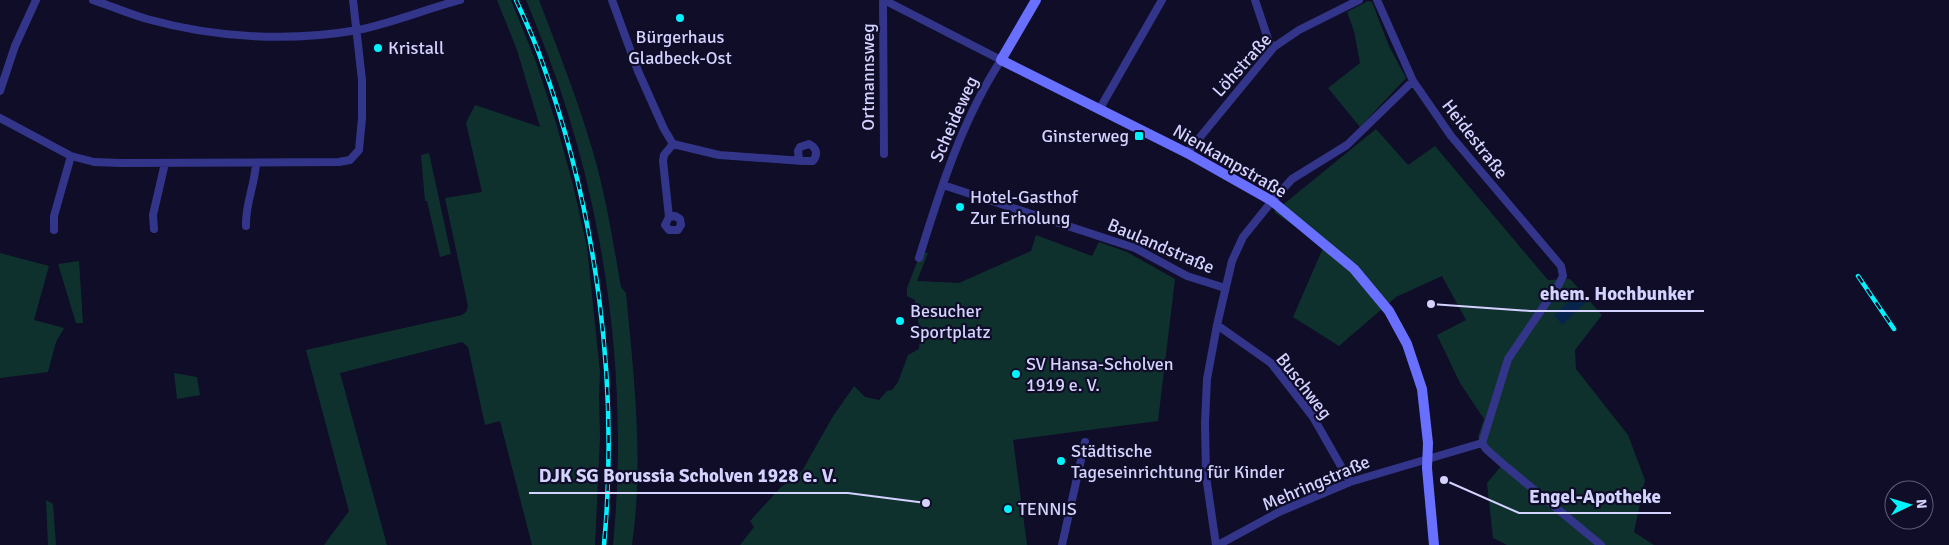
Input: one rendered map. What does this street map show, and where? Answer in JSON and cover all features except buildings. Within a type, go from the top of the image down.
[{"type":"street","points":[[0,91],[16,46],[36,0]]},
{"type":"street","points":[[93,0],[145,18],[182,28],[267,37],[357,30],[392,22],[458,1]]},
{"type":"street","points":[[0,118],[71,156],[108,163],[339,162],[350,160],[359,150],[362,118],[362,80],[353,0]]},
{"type":"street","points":[[612,0],[638,71],[664,129],[673,144],[718,155],[799,160]]},
{"type":"street","points":[[884,0],[1001,60]]},
{"type":"street","name":"Ortmannsweg","points":[[884,0],[884,154]]},
{"type":"street","name":"Scheideweg","points":[[919,258],[943,185],[978,96],[1036,0]]},
{"type":"street","points":[[1099,110],[1162,0]]},
{"type":"street","points":[[1254,0],[1269,42],[1274,46]]},
{"type":"street","name":"Löhstraße","points":[[1187,153],[1274,46],[1299,30],[1359,0]]},
{"type":"street","name":"Heidestraße","points":[[1377,0],[1413,81],[1451,136],[1561,266],[1563,276],[1560,284],[1508,358],[1482,443]]},
{"type":"street","name":"Nienkampstraße","points":[[1001,60],[1187,153],[1272,201],[1354,269],[1389,311],[1407,344],[1422,389],[1434,545]]},
{"type":"street","points":[[1217,545],[1206,476],[1205,423],[1207,379],[1216,325],[1232,262],[1243,237],[1292,179],[1347,145],[1413,81]]},
{"type":"street","points":[[669,217],[663,161],[664,156],[673,144]]},
{"type":"street","points":[[54,230],[54,216],[71,156]]},
{"type":"street","points":[[154,229],[153,215],[165,163]]},
{"type":"street","points":[[246,226],[245,214],[256,174],[256,163]]},
{"type":"street","name":"Baulandstraße","points":[[943,185],[1127,245],[1187,276],[1225,288]]},
{"type":"street","name":"Buschweg","points":[[1216,325],[1271,362],[1313,418],[1350,482]]},
{"type":"street","points":[[1062,545],[1085,442]]},
{"type":"street","points":[[1482,443],[1503,464],[1601,545]]},
{"type":"street","name":"Mehringstraße","points":[[1217,545],[1279,512],[1350,482],[1482,443]]},
{"type":"green space","points":[[497,0],[511,0],[536,62],[556,123],[587,247],[600,372],[600,437],[595,545],[532,545],[500,421],[485,425],[468,347],[462,342],[340,373],[387,545],[324,545],[349,511],[306,350],[462,315],[466,312],[468,306],[445,198],[482,192],[466,123],[475,105],[540,127],[517,50]]},
{"type":"green space","points":[[526,0],[539,0],[581,113],[602,185],[621,287],[626,293],[635,388],[637,450],[636,514],[632,545],[613,545],[618,437],[616,383],[612,329],[596,221],[584,169],[564,102]]},
{"type":"green space","points":[[1368,1],[1372,2],[1389,46],[1406,78],[1360,127],[1328,88],[1360,63],[1354,31],[1347,12]]},
{"type":"green space","points":[[1376,129],[1408,165],[1435,146],[1548,280],[1570,279],[1602,315],[1575,350],[1576,369],[1628,435],[1645,480],[1634,532],[1654,545],[1507,545],[1493,538],[1487,483],[1502,465],[1484,451],[1478,437],[1484,419],[1460,383],[1437,335],[1466,320],[1442,276],[1396,297],[1339,346],[1293,317],[1323,248],[1274,212]]},
{"type":"green space","points":[[429,153],[451,254],[440,257],[427,201],[425,201],[421,155]]},
{"type":"green space","points":[[1036,235],[1092,256],[1099,242],[1127,252],[1175,279],[1158,421],[1013,440],[1027,545],[740,545],[754,527],[750,521],[781,487],[802,471],[832,418],[854,386],[865,397],[879,400],[887,391],[892,390],[898,382],[908,355],[919,349],[920,334],[915,300],[907,296],[907,288],[921,252],[928,253],[917,281],[959,283],[1031,251]]},
{"type":"green space","points":[[0,253],[49,266],[34,320],[64,328],[56,342],[48,372],[0,378]]},
{"type":"green space","points":[[79,261],[83,323],[76,323],[58,264]]},
{"type":"green space","points":[[174,373],[197,377],[200,395],[177,399]]},
{"type":"green space","points":[[46,500],[53,504],[56,545],[48,545]]},
{"type":"water","points":[[1578,294],[1585,303],[1562,325],[1554,315]]},
{"type":"railway","points":[[516,0],[538,52],[560,117],[577,177],[589,237],[599,299],[605,360],[608,484],[604,545]]},
{"type":"railway","points":[[1858,276],[1894,329]]},
{"type":"place","name":"Bürgerhaus Gladbeck-Ost","points":[[680,18]]},
{"type":"place","name":"Kristall","points":[[378,48]]},
{"type":"place","name":"Ginsterweg","points":[[1139,136]]},
{"type":"place","name":"Hotel-Gasthof Zur Erholung","points":[[960,207]]},
{"type":"place","name":"ehem. Hochbunker","points":[[1431,304]]},
{"type":"place","name":"Besucher Sportplatz","points":[[900,321]]},
{"type":"place","name":"SV Hansa-Scholven 1919 e. V.","points":[[1016,374]]},
{"type":"place","name":"Städtische Tageseinrichtung für Kinder","points":[[1061,461]]},
{"type":"place","name":"Engel-Apotheke","points":[[1444,480]]},
{"type":"place","name":"DJK SG Borussia Scholven 1928 e. V.","points":[[926,503]]},
{"type":"place","name":"TENNIS","points":[[1008,509]]}]
